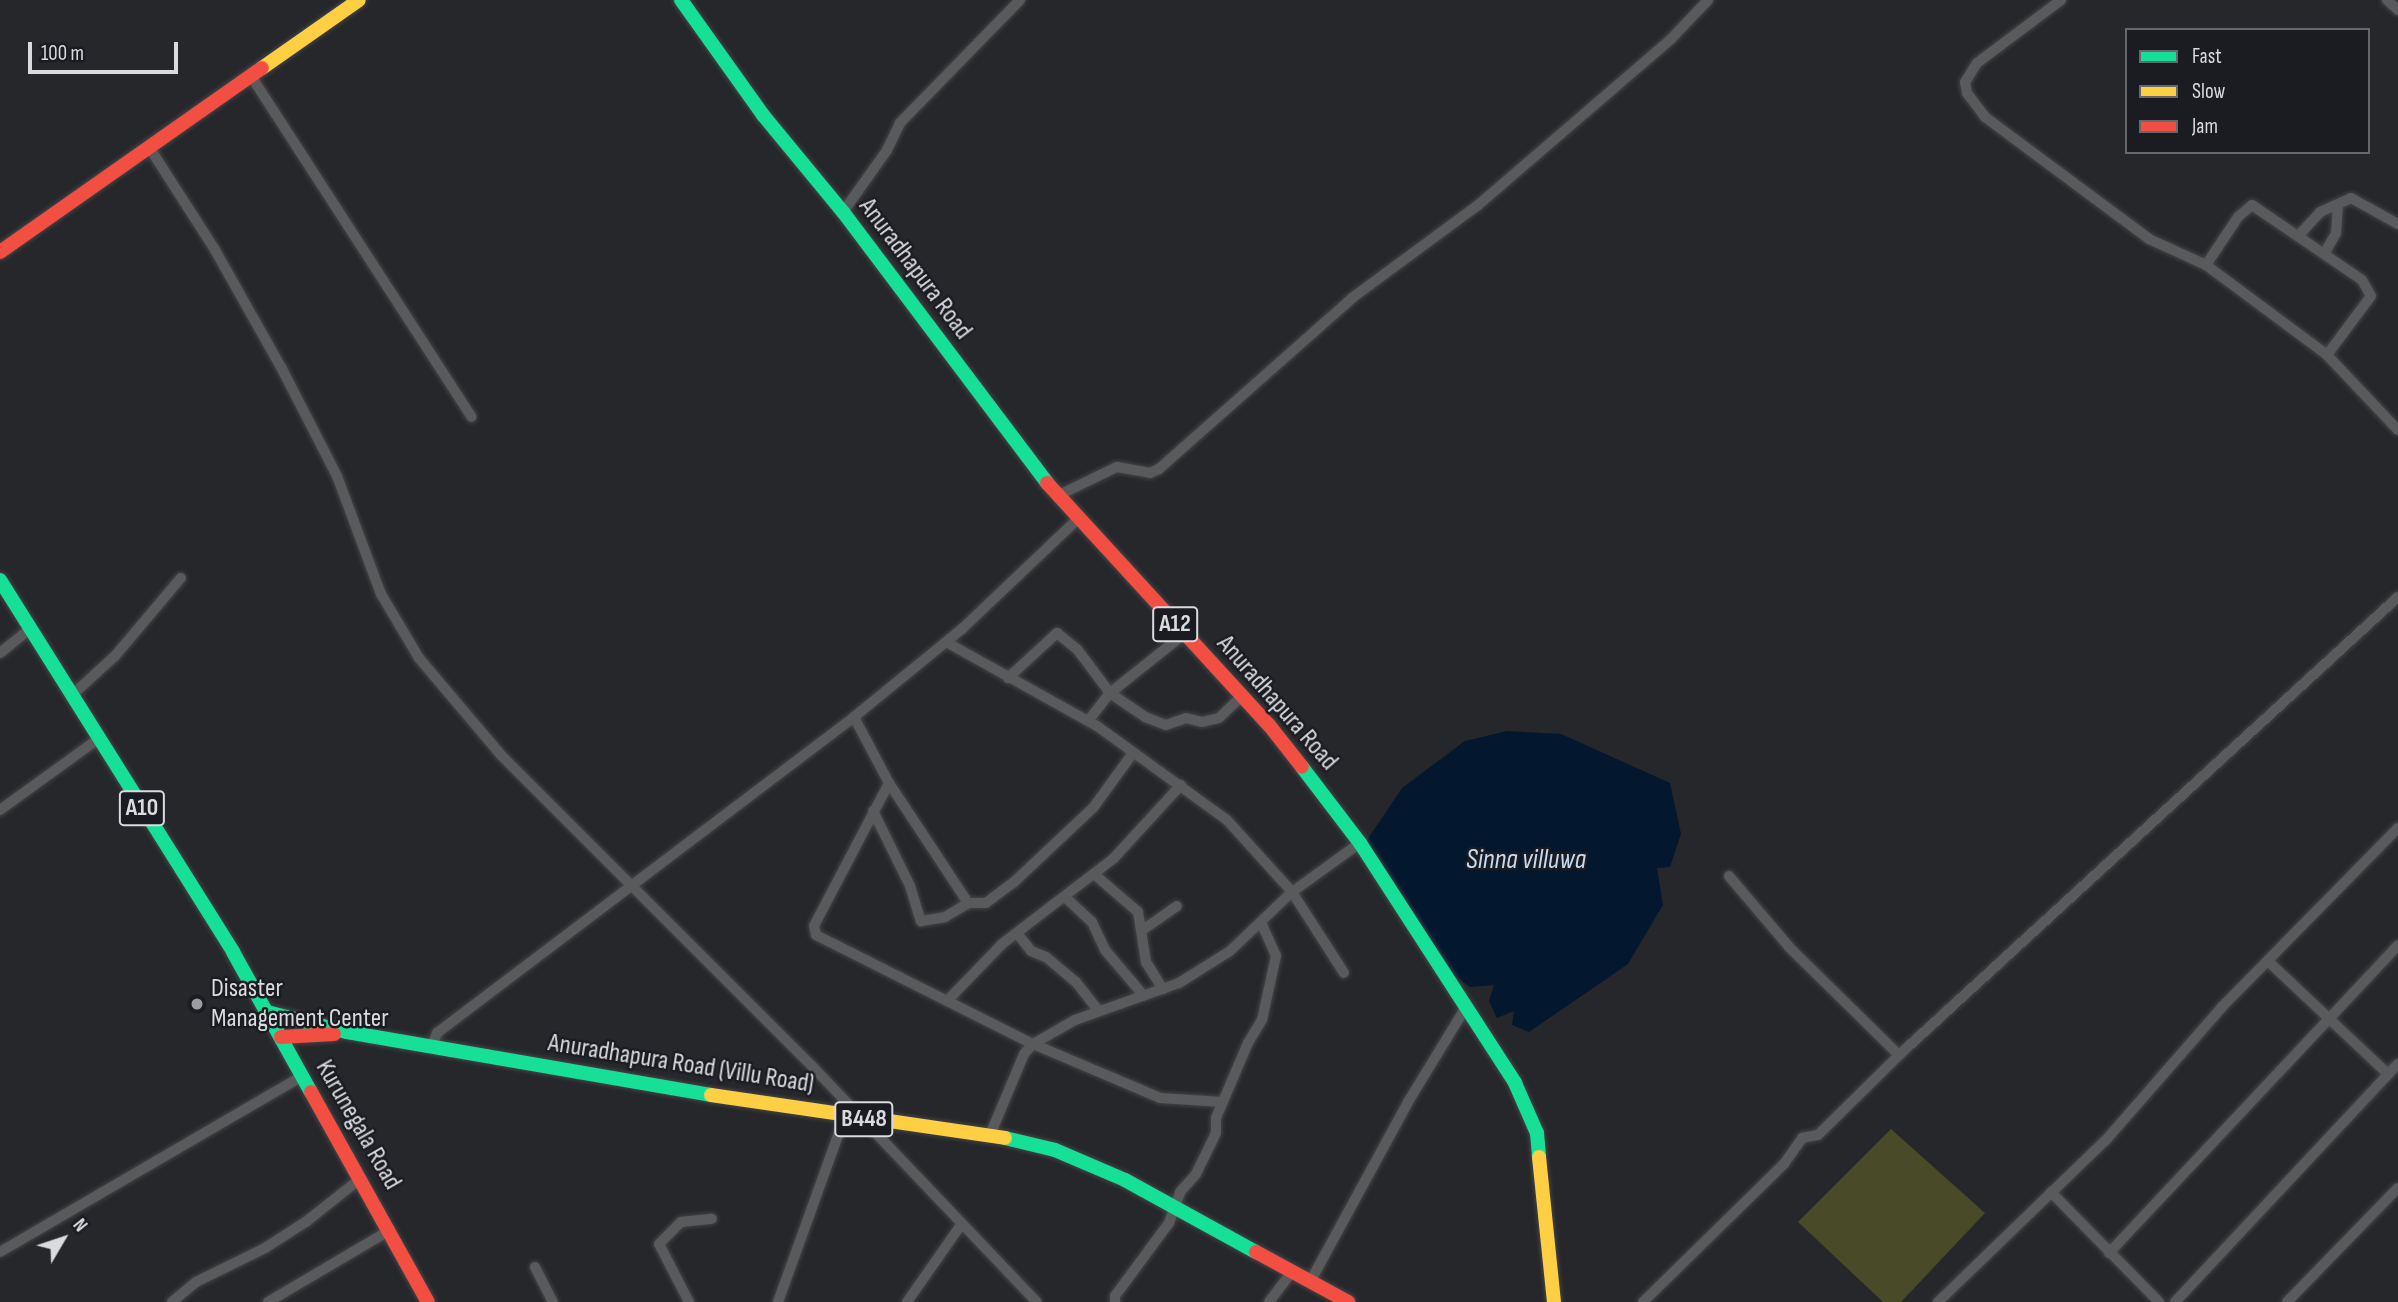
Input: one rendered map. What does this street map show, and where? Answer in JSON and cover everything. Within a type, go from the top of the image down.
[{"type":"main road","points":[[0,252],[359,0]]},
{"type":"main road","name":"Anuradhapura Road","points":[[681,0],[763,115],[843,212],[1057,496],[1242,696],[1360,843],[1516,1083],[1537,1133],[1554,1302]]},
{"type":"main road","name":"Kurunegala Road","points":[[0,580],[214,920],[361,1178],[427,1301]]},
{"type":"main road","name":"Anuradhapura Road (Villu Road)","points":[[267,1012],[347,1032],[644,1085],[990,1135],[1074,1156],[1176,1207],[1348,1302]]},
{"type":"main road","name":"Anuradhapura Road (Villu Road)","points":[[281,1037],[347,1032]]},
{"type":"street","points":[[843,212],[887,150],[900,123],[1020,0]]},
{"type":"street","points":[[1057,496],[1117,467],[1150,473],[1159,469],[1352,298],[1477,206],[1671,39],[1708,0]]},
{"type":"street","points":[[2060,0],[1977,63],[1965,82],[1967,93],[1985,117],[2149,239],[2206,265],[2328,355],[2398,430]]},
{"type":"street","points":[[2387,0],[2398,10]]},
{"type":"street","points":[[251,76],[472,417]]},
{"type":"street","points":[[149,147],[215,250],[282,369],[337,476],[381,594],[419,658],[501,755],[861,1118],[1037,1302]]},
{"type":"street","points":[[2298,236],[2320,212],[2351,198],[2398,224]]},
{"type":"street","points":[[2206,265],[2238,217],[2252,205],[2362,280],[2371,296],[2328,355]]},
{"type":"street","points":[[2324,254],[2336,233],[2338,205]]},
{"type":"street","points":[[432,1046],[437,1033],[854,718],[946,642],[1077,520]]},
{"type":"street","points":[[71,696],[115,656],[181,578]]},
{"type":"street","points":[[1643,1302],[1784,1164],[1802,1138],[1818,1135],[1899,1055],[2398,597]]},
{"type":"street","points":[[0,653],[30,629]]},
{"type":"street","points":[[1008,678],[1057,634],[1077,649],[1110,692],[1145,717],[1166,725],[1186,718],[1202,722],[1219,718],[1242,696]]},
{"type":"street","points":[[1088,721],[1110,692],[1184,634]]},
{"type":"street","points":[[946,642],[1088,721],[1227,820],[1292,892],[1344,973]]},
{"type":"street","points":[[854,718],[889,783],[968,903]]},
{"type":"street","points":[[0,810],[98,739]]},
{"type":"street","points":[[873,811],[910,886],[921,921],[945,917],[968,903],[986,903],[1056,846],[1093,808],[1133,753]]},
{"type":"street","points":[[889,783],[814,926],[816,935],[1032,1044],[1160,1098],[1223,1102]]},
{"type":"street","points":[[947,1001],[1017,933],[1094,874],[1181,785]]},
{"type":"street","points":[[1938,1302],[2106,1140],[2222,1007],[2398,828]]},
{"type":"street","points":[[990,1135],[1024,1054],[1032,1044],[1051,1031],[1163,989],[1230,951],[1292,892],[1360,843]]},
{"type":"street","points":[[1094,874],[1138,912],[1144,929],[1146,962],[1163,989]]},
{"type":"street","points":[[1729,876],[1790,948],[1899,1055]]},
{"type":"street","points":[[1065,897],[1092,922],[1105,950],[1144,996]]},
{"type":"street","points":[[1144,929],[1177,906]]},
{"type":"street","points":[[1115,1302],[1176,1207],[1180,1192],[1196,1174],[1216,1133],[1223,1102],[1262,1020],[1276,956],[1261,922]]},
{"type":"street","points":[[1017,933],[1031,951],[1046,957],[1076,982],[1099,1011]]},
{"type":"street","points":[[2109,1253],[2398,945]]},
{"type":"street","points":[[2269,962],[2388,1074]]},
{"type":"street","points":[[1310,1282],[1408,1102],[1466,1007]]},
{"type":"street","points":[[2175,1302],[2398,1064]]},
{"type":"street","points":[[0,1252],[302,1076]]},
{"type":"street","points":[[778,1302],[845,1116]]},
{"type":"street","points":[[172,1302],[196,1282],[265,1248],[307,1221],[361,1178]]},
{"type":"street","points":[[2287,1302],[2398,1188]]},
{"type":"street","points":[[2051,1192],[2159,1302]]},
{"type":"street","points":[[689,1302],[659,1244],[681,1222],[712,1219]]},
{"type":"street","points":[[907,1302],[961,1225]]},
{"type":"street","points":[[268,1302],[390,1230]]},
{"type":"street","points":[[535,1267],[553,1302]]},
{"type":"street","points":[[1269,1302],[1292,1272]]},
{"type":"green space","points":[[1891,1129],[1985,1213],[1901,1302],[1883,1302],[1798,1222]]},
{"type":"water","name":"Sinna villuwa","points":[[1507,731],[1561,734],[1670,783],[1681,834],[1670,867],[1657,868],[1663,905],[1628,964],[1529,1032],[1512,1025],[1514,1011],[1497,1018],[1489,1001],[1494,985],[1470,987],[1452,974],[1365,843],[1402,788],[1465,741]]},
{"type":"traffic: fast","points":[[681,0],[763,115],[843,212],[1047,483]]},
{"type":"traffic: fast","points":[[0,580],[233,952],[311,1092]]},
{"type":"traffic: fast","points":[[1302,767],[1360,843],[1515,1083],[1537,1133],[1539,1157]]},
{"type":"traffic: fast","points":[[267,1012],[347,1032],[711,1095]]},
{"type":"traffic: fast","points":[[1005,1138],[1055,1150],[1125,1180],[1256,1252]]},
{"type":"traffic: slow","points":[[262,68],[359,0]]},
{"type":"traffic: slow","points":[[711,1095],[1005,1138]]},
{"type":"traffic: slow","points":[[1539,1157],[1554,1302]]},
{"type":"traffic: jam","points":[[0,252],[262,68]]},
{"type":"traffic: jam","points":[[1047,483],[1269,725],[1302,767]]},
{"type":"traffic: jam","points":[[281,1037],[334,1034]]},
{"type":"traffic: jam","points":[[311,1092],[428,1302]]},
{"type":"traffic: jam","points":[[1256,1252],[1348,1302]]},
{"type":"place","name":"Disaster Management Center","points":[[197,1004]]}]
